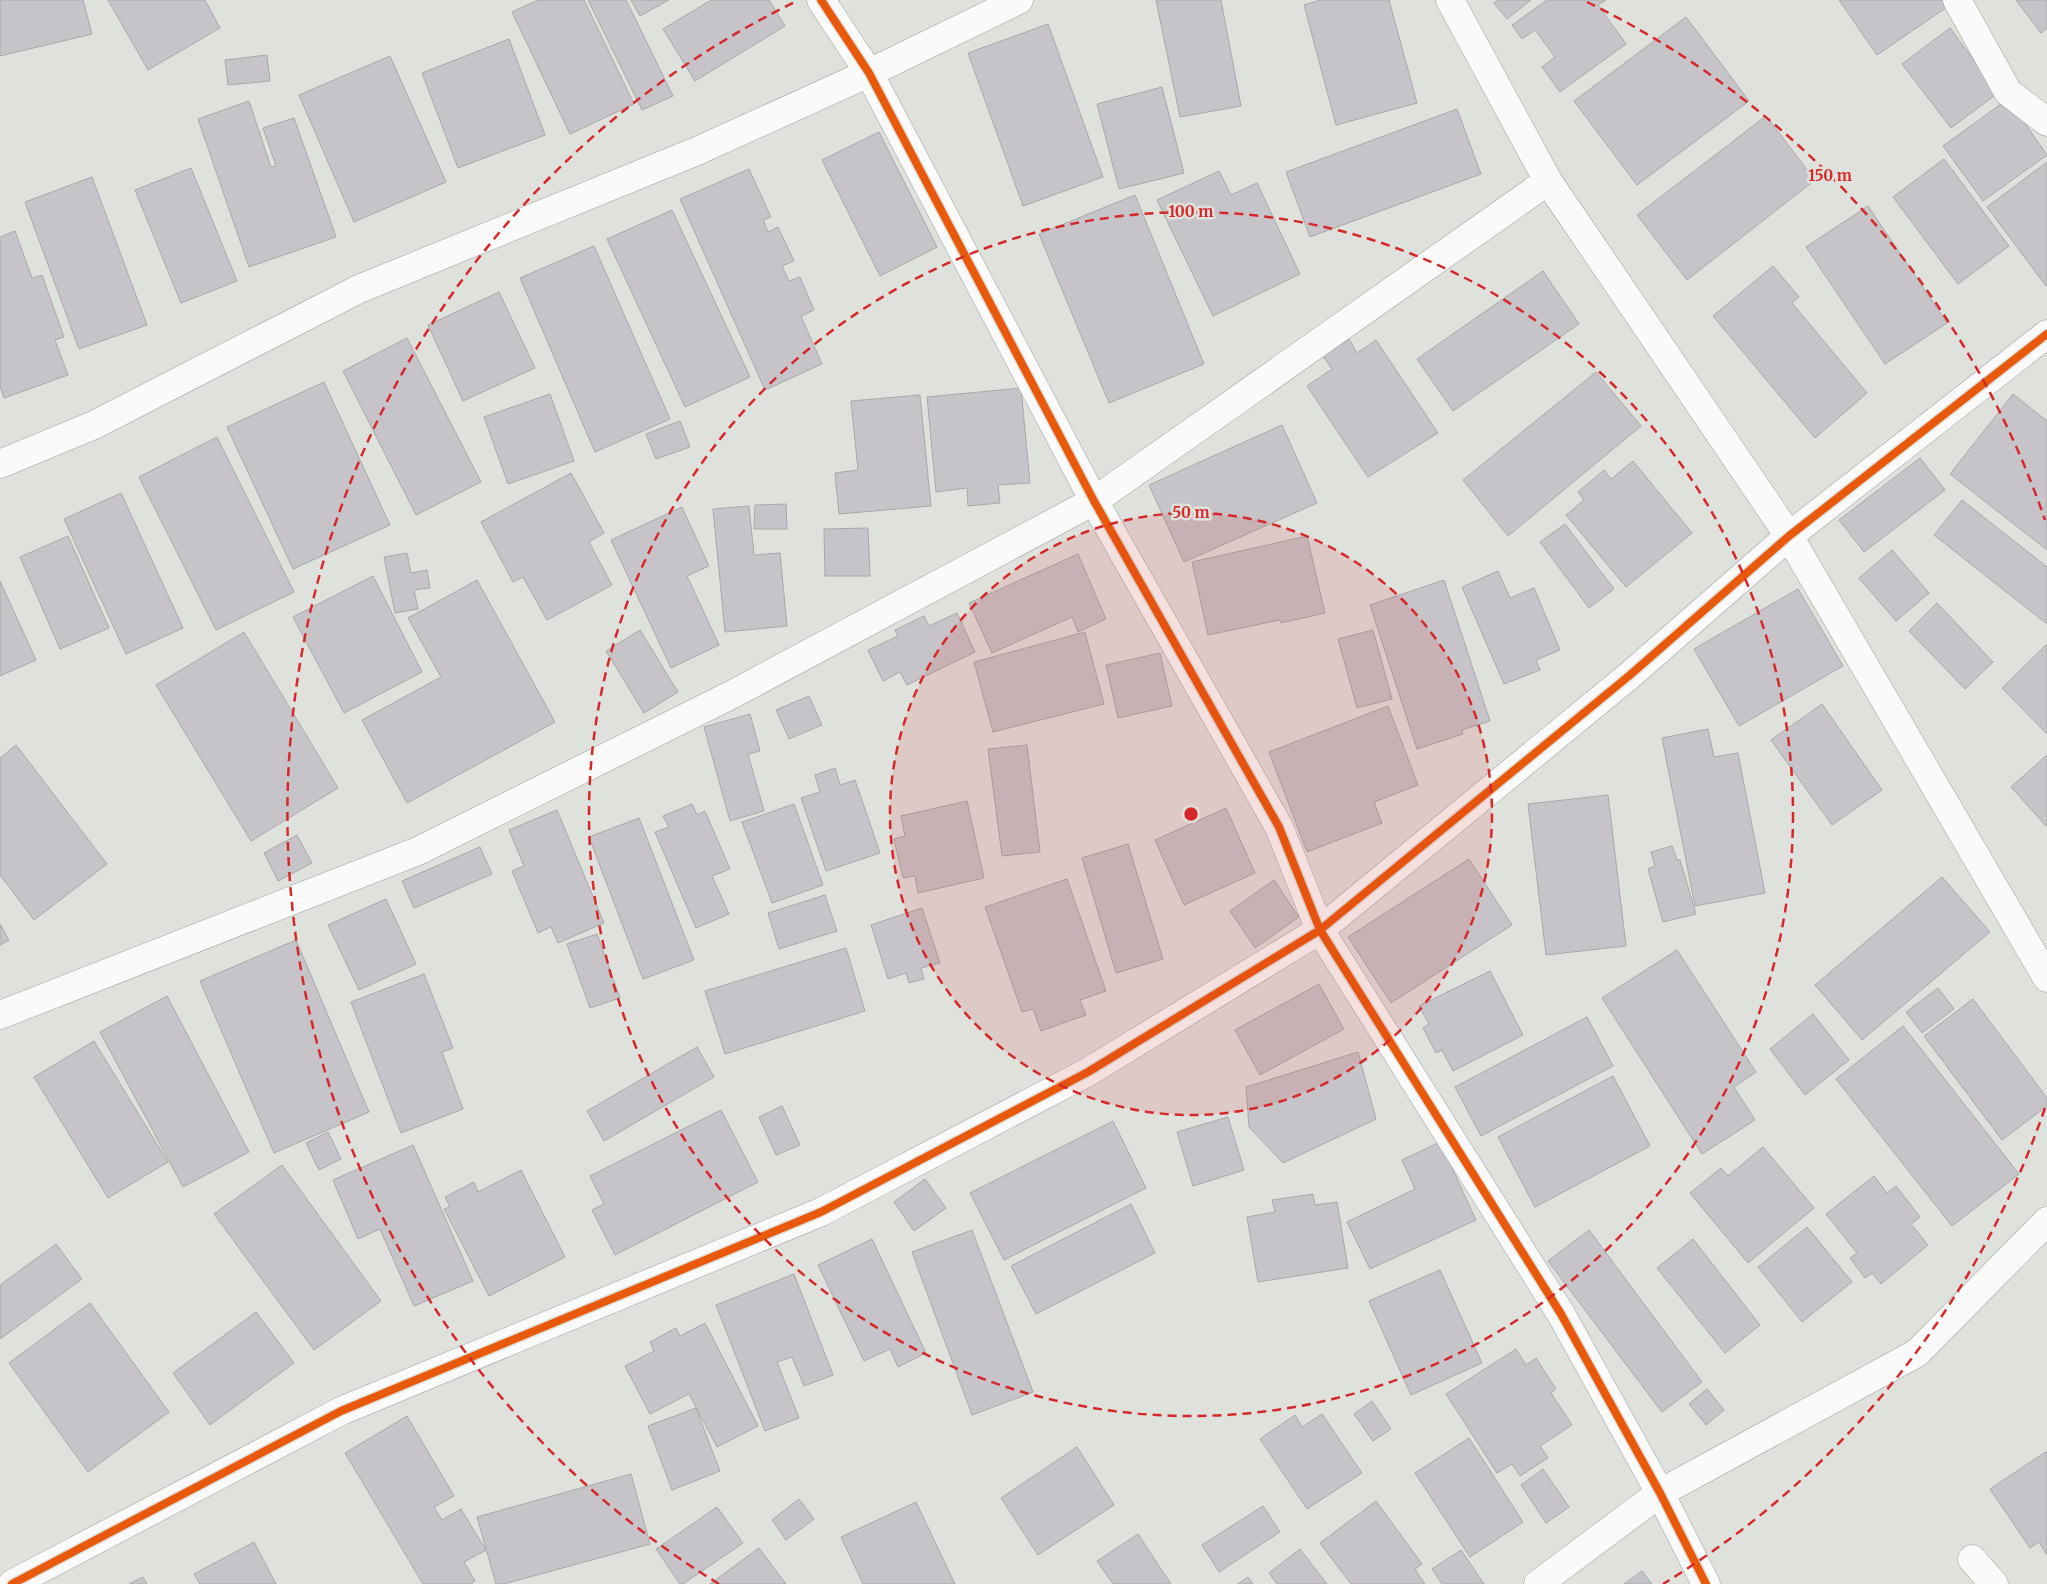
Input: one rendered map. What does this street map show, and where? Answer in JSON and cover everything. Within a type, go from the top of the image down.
[{"type":"street","points":[[821,0],[869,73],[1094,501],[1279,827],[1320,930],[1561,1314],[1660,1494],[1706,1584]]},
{"type":"street","points":[[0,464],[94,425],[359,289],[697,151],[869,73],[1019,0]]},
{"type":"street","points":[[1450,0],[1548,181],[1789,536],[2047,978]]},
{"type":"street","points":[[1957,0],[2008,92],[2047,122]]},
{"type":"street","points":[[0,1015],[418,852],[733,694],[1094,501],[1548,181]]},
{"type":"street","points":[[12,1584],[341,1411],[821,1212],[1088,1072],[1320,930],[1630,675],[1789,536],[2047,334]]},
{"type":"street","points":[[1538,1584],[1660,1494],[1917,1353],[2047,1221]]},
{"type":"street","points":[[1972,1559],[1994,1584]]},
{"type":"building","points":[[0,0],[83,0],[92,34],[0,56]]},
{"type":"building","points":[[108,0],[205,0],[220,28],[148,70]]},
{"type":"building","points":[[538,0],[584,0],[634,104],[570,134],[512,12]]},
{"type":"building","points":[[588,0],[626,0],[673,96],[642,110]]},
{"type":"building","points":[[631,0],[669,0],[640,16]]},
{"type":"building","points":[[711,0],[769,0],[785,26],[695,81],[663,29]]},
{"type":"building","points":[[1156,0],[1221,0],[1241,106],[1180,117]]},
{"type":"building","points":[[1321,0],[1389,0],[1417,103],[1336,125],[1304,5]]},
{"type":"building","points":[[1498,0],[1531,0],[1507,19],[1494,3]]},
{"type":"building","points":[[1547,0],[1606,0],[1598,5],[1626,44],[1560,92],[1542,67],[1555,57],[1535,30],[1522,39],[1512,25]]},
{"type":"building","points":[[1839,0],[1946,0],[1950,5],[1877,55]]},
{"type":"building","points":[[2016,0],[2047,0],[2047,28],[2041,33]]},
{"type":"building","points":[[1686,17],[1749,101],[1637,185],[1574,101]]},
{"type":"building","points":[[1048,24],[1103,177],[1023,206],[968,53]]},
{"type":"building","points":[[1950,28],[1998,93],[1951,128],[1902,64]]},
{"type":"building","points":[[509,39],[545,135],[458,168],[422,73]]},
{"type":"building","points":[[267,55],[270,81],[228,85],[225,60]]},
{"type":"building","points":[[390,56],[446,182],[354,222],[299,95]]},
{"type":"building","points":[[1162,87],[1184,173],[1119,189],[1097,104]]},
{"type":"building","points":[[2008,99],[2047,155],[1983,201],[1943,146]]},
{"type":"building","points":[[249,101],[271,167],[276,166],[263,128],[294,118],[336,237],[249,267],[198,119]]},
{"type":"building","points":[[1457,109],[1481,174],[1310,237],[1286,172]]},
{"type":"building","points":[[1766,116],[1815,180],[1687,280],[1637,215]]},
{"type":"building","points":[[879,132],[937,247],[880,276],[822,160]]},
{"type":"building","points":[[1944,159],[2009,246],[1958,284],[1893,197]]},
{"type":"building","points":[[2047,162],[2047,285],[2046,286],[1987,207]]},
{"type":"building","points":[[191,168],[237,281],[181,303],[135,190]]},
{"type":"building","points":[[749,169],[771,217],[763,220],[768,232],[778,227],[794,261],[782,266],[789,281],[800,277],[814,310],[801,316],[822,364],[765,390],[680,199]]},
{"type":"building","points":[[1219,171],[1231,195],[1257,183],[1300,274],[1213,316],[1157,200]]},
{"type":"building","points":[[92,177],[147,325],[79,349],[25,202]]},
{"type":"building","points":[[1135,195],[1204,364],[1109,403],[1039,234]]},
{"type":"building","points":[[1868,206],[1947,323],[1885,364],[1806,247]]},
{"type":"building","points":[[672,210],[750,377],[685,407],[607,239]]},
{"type":"building","points":[[15,231],[32,278],[42,275],[64,337],[55,340],[68,375],[4,398],[0,386],[0,237]]},
{"type":"building","points":[[594,246],[670,419],[595,452],[520,278]]},
{"type":"building","points":[[1773,266],[1799,297],[1792,303],[1867,393],[1815,438],[1713,316]]},
{"type":"building","points":[[1543,271],[1579,324],[1453,411],[1417,359]]},
{"type":"building","points":[[499,292],[535,368],[463,401],[428,325]]},
{"type":"building","points":[[407,338],[481,482],[416,515],[343,371]]},
{"type":"building","points":[[1349,339],[1357,353],[1376,340],[1438,433],[1368,477],[1307,386],[1332,369],[1323,356]]},
{"type":"building","points":[[1596,372],[1641,426],[1508,536],[1463,480]]},
{"type":"building","points":[[324,382],[390,525],[293,569],[227,427]]},
{"type":"building","points":[[1021,388],[1030,483],[998,485],[1000,503],[968,506],[967,488],[936,492],[927,397]]},
{"type":"building","points":[[550,394],[574,461],[508,484],[484,417]]},
{"type":"building","points":[[2013,394],[2047,421],[2047,550],[1950,474]]},
{"type":"building","points":[[920,395],[931,506],[839,514],[835,473],[858,470],[851,401]]},
{"type":"building","points":[[680,421],[690,447],[656,459],[646,434]]},
{"type":"building","points":[[1282,425],[1317,503],[1184,562],[1149,485]]},
{"type":"building","points":[[217,437],[294,592],[216,630],[139,477]]},
{"type":"building","points":[[1920,458],[1945,490],[1864,552],[1839,520]]},
{"type":"building","points":[[1633,461],[1692,533],[1626,587],[1566,515],[1584,500],[1578,492],[1604,470],[1611,479]]},
{"type":"building","points":[[571,473],[604,533],[589,542],[612,585],[547,620],[523,577],[513,582],[481,522]]},
{"type":"building","points":[[121,493],[183,628],[126,654],[64,519]]},
{"type":"building","points":[[1962,500],[2047,567],[2047,624],[1934,535]]},
{"type":"building","points":[[786,504],[787,529],[754,529],[755,505]]},
{"type":"building","points":[[749,506],[754,555],[780,553],[787,626],[725,632],[713,509]]},
{"type":"building","points":[[682,507],[709,566],[687,576],[719,645],[671,668],[611,540]]},
{"type":"building","points":[[1565,524],[1614,589],[1589,608],[1540,542]]},
{"type":"building","points":[[868,528],[870,576],[825,576],[824,529]]},
{"type":"building","points":[[68,536],[109,628],[60,649],[20,557]]},
{"type":"building","points":[[1307,536],[1325,613],[1281,623],[1280,620],[1208,635],[1192,562]]},
{"type":"building","points":[[1892,550],[1929,593],[1896,621],[1859,578]]},
{"type":"building","points":[[407,553],[411,573],[427,570],[430,588],[414,590],[418,609],[395,613],[384,557]]},
{"type":"building","points":[[1078,554],[1106,619],[1078,632],[1072,617],[992,653],[969,603]]},
{"type":"building","points":[[1498,571],[1510,598],[1534,588],[1560,650],[1536,660],[1540,670],[1504,684],[1462,587]]},
{"type":"building","points":[[373,576],[422,672],[344,713],[293,617]]},
{"type":"building","points":[[477,580],[555,722],[407,803],[362,720],[441,677],[408,618]]},
{"type":"building","points":[[1444,580],[1490,721],[1462,730],[1463,734],[1417,749],[1370,605]]},
{"type":"building","points":[[0,581],[36,660],[0,676]]},
{"type":"building","points":[[1798,589],[1843,666],[1739,726],[1694,649]]},
{"type":"building","points":[[1937,603],[1993,662],[1965,689],[1909,631]]},
{"type":"building","points":[[957,613],[975,652],[907,685],[900,672],[883,681],[868,650],[898,636],[895,630],[924,616],[929,626]]},
{"type":"building","points":[[640,630],[678,692],[644,713],[606,651]]},
{"type":"building","points":[[1373,630],[1392,699],[1357,708],[1338,639]]},
{"type":"building","points":[[244,632],[338,788],[251,841],[156,685]]},
{"type":"building","points":[[1085,632],[1104,704],[993,732],[974,662]]},
{"type":"building","points":[[2047,644],[2047,734],[2002,688]]},
{"type":"building","points":[[1160,653],[1172,706],[1118,718],[1106,665]]},
{"type":"building","points":[[809,696],[822,725],[789,739],[776,710]]},
{"type":"building","points":[[1822,704],[1882,790],[1832,825],[1771,740]]},
{"type":"building","points":[[1388,706],[1418,785],[1374,802],[1382,823],[1307,852],[1269,752]]},
{"type":"building","points":[[750,714],[760,751],[748,754],[764,811],[730,821],[704,727]]},
{"type":"building","points":[[1708,729],[1714,757],[1738,753],[1765,893],[1695,906],[1662,738]]},
{"type":"building","points":[[16,745],[107,864],[34,920],[0,875],[0,758]]},
{"type":"building","points":[[1027,745],[1040,852],[1002,856],[988,749]]},
{"type":"building","points":[[2047,755],[2047,825],[2046,826],[2011,787]]},
{"type":"building","points":[[835,768],[840,785],[855,780],[880,853],[826,871],[801,798],[820,792],[815,775]]},
{"type":"building","points":[[1608,795],[1626,946],[1546,955],[1528,804]]},
{"type":"building","points":[[967,801],[984,878],[918,893],[915,876],[903,878],[894,839],[905,836],[901,816]]},
{"type":"building","points":[[692,804],[697,815],[705,811],[730,869],[712,876],[729,914],[696,928],[655,832],[669,827],[663,816]]},
{"type":"building","points":[[794,804],[823,885],[772,903],[742,822]]},
{"type":"building","points":[[1226,808],[1255,873],[1184,905],[1155,840]]},
{"type":"building","points":[[557,810],[604,923],[558,943],[551,927],[538,933],[512,871],[524,866],[509,830]]},
{"type":"building","points":[[639,818],[694,960],[643,979],[589,837]]},
{"type":"building","points":[[297,835],[312,863],[278,881],[264,853]]},
{"type":"building","points":[[1128,844],[1163,959],[1116,973],[1082,858]]},
{"type":"building","points":[[1672,846],[1677,860],[1680,860],[1696,914],[1663,922],[1648,869],[1655,866],[1651,852]]},
{"type":"building","points":[[480,847],[492,874],[414,908],[402,881]]},
{"type":"building","points":[[1469,859],[1512,925],[1391,1003],[1348,937]]},
{"type":"building","points":[[1942,877],[1990,932],[1862,1040],[1815,985]]},
{"type":"building","points":[[1067,879],[1106,991],[1080,1000],[1086,1015],[1041,1031],[1033,1009],[1022,1012],[985,907]]},
{"type":"building","points":[[1274,880],[1299,917],[1255,948],[1230,911]]},
{"type":"building","points":[[825,895],[837,931],[779,949],[768,913]]},
{"type":"building","points":[[386,899],[416,964],[359,990],[328,925]]},
{"type":"building","points":[[922,908],[940,963],[921,968],[924,979],[909,983],[906,973],[888,979],[871,925]]},
{"type":"building","points":[[0,924],[9,940],[0,945]]},
{"type":"building","points":[[597,934],[620,998],[590,1008],[567,944]]},
{"type":"building","points":[[296,940],[369,1112],[274,1153],[200,981]]},
{"type":"building","points":[[846,948],[865,1011],[725,1054],[705,991]]},
{"type":"building","points":[[1677,950],[1756,1072],[1734,1087],[1755,1120],[1702,1154],[1602,998]]},
{"type":"building","points":[[1490,971],[1523,1035],[1453,1071],[1442,1050],[1436,1053],[1423,1028],[1429,1024],[1419,1006]]},
{"type":"building","points":[[424,974],[453,1048],[442,1052],[463,1109],[401,1133],[351,1002]]},
{"type":"building","points":[[1319,984],[1344,1029],[1260,1075],[1235,1030]]},
{"type":"building","points":[[1938,988],[1954,1009],[1922,1033],[1906,1012]]},
{"type":"building","points":[[167,996],[249,1152],[183,1187],[100,1032]]},
{"type":"building","points":[[1973,999],[2047,1098],[2047,1106],[2002,1140],[1924,1036]]},
{"type":"building","points":[[1813,1014],[1849,1060],[1805,1095],[1770,1049]]},
{"type":"building","points":[[1587,1017],[1613,1066],[1481,1136],[1455,1087]]},
{"type":"building","points":[[1903,1026],[2019,1174],[1952,1226],[1836,1079]]},
{"type":"building","points":[[94,1041],[168,1162],[108,1198],[34,1077]]},
{"type":"building","points":[[697,1047],[714,1077],[604,1141],[587,1111]]},
{"type":"building","points":[[1358,1052],[1376,1119],[1283,1163],[1249,1127],[1246,1087]]},
{"type":"building","points":[[1613,1076],[1650,1146],[1535,1207],[1498,1137]]},
{"type":"building","points":[[782,1106],[800,1145],[776,1155],[759,1117]]},
{"type":"building","points":[[721,1110],[758,1182],[615,1255],[592,1210],[604,1204],[590,1176]]},
{"type":"building","points":[[1228,1117],[1244,1170],[1193,1186],[1177,1132]]},
{"type":"building","points":[[1113,1121],[1146,1188],[1004,1260],[970,1193]]},
{"type":"building","points":[[328,1132],[341,1159],[319,1170],[306,1143]]},
{"type":"building","points":[[1440,1142],[1476,1220],[1370,1269],[1347,1222],[1415,1189],[1402,1160]]},
{"type":"building","points":[[413,1145],[473,1281],[414,1306],[380,1229],[358,1239],[333,1180]]},
{"type":"building","points":[[1763,1147],[1814,1208],[1748,1263],[1690,1193],[1721,1168],[1728,1176]]},
{"type":"building","points":[[282,1165],[381,1301],[314,1350],[214,1214]]},
{"type":"building","points":[[521,1170],[565,1257],[489,1296],[444,1209],[450,1207],[445,1197],[474,1182],[478,1192]]},
{"type":"building","points":[[1874,1176],[1887,1193],[1896,1186],[1920,1217],[1911,1224],[1928,1245],[1881,1284],[1872,1273],[1865,1278],[1850,1258],[1857,1253],[1826,1214]]},
{"type":"building","points":[[925,1179],[946,1208],[914,1231],[894,1202]]},
{"type":"building","points":[[1313,1194],[1315,1205],[1337,1202],[1348,1268],[1258,1282],[1247,1217],[1275,1212],[1272,1200]]},
{"type":"building","points":[[1131,1204],[1155,1253],[1036,1314],[1011,1266]]},
{"type":"building","points":[[1807,1227],[1852,1282],[1802,1322],[1758,1267]]},
{"type":"building","points":[[972,1230],[1033,1392],[972,1415],[912,1252]]},
{"type":"building","points":[[1589,1230],[1702,1382],[1662,1412],[1548,1261]]},
{"type":"building","points":[[872,1239],[926,1353],[898,1367],[890,1349],[864,1361],[818,1265]]},
{"type":"building","points":[[1693,1239],[1760,1325],[1725,1353],[1657,1268]]},
{"type":"building","points":[[56,1244],[82,1279],[0,1339],[0,1285]]},
{"type":"building","points":[[1440,1270],[1482,1363],[1411,1395],[1369,1301]]},
{"type":"building","points":[[794,1274],[833,1375],[804,1386],[792,1357],[777,1362],[799,1418],[765,1431],[716,1305]]},
{"type":"building","points":[[90,1303],[169,1412],[88,1472],[9,1363]]},
{"type":"building","points":[[256,1312],[294,1363],[210,1425],[173,1373]]},
{"type":"building","points":[[705,1323],[758,1426],[717,1447],[689,1394],[650,1414],[625,1366],[654,1351],[650,1342],[676,1328],[680,1336]]},
{"type":"building","points":[[1516,1349],[1526,1365],[1536,1358],[1556,1389],[1551,1393],[1572,1425],[1540,1446],[1548,1458],[1520,1476],[1512,1464],[1497,1473],[1446,1394]]},
{"type":"building","points":[[1707,1389],[1724,1410],[1706,1425],[1689,1404]]},
{"type":"building","points":[[1372,1401],[1391,1429],[1373,1441],[1354,1414]]},
{"type":"building","points":[[696,1408],[720,1471],[672,1490],[648,1426]]},
{"type":"building","points":[[1322,1414],[1362,1473],[1307,1509],[1260,1439],[1295,1415],[1302,1427]]},
{"type":"building","points":[[407,1416],[454,1496],[434,1507],[442,1520],[461,1509],[486,1550],[464,1562],[475,1581],[471,1584],[423,1584],[345,1453]]},
{"type":"building","points":[[1469,1438],[1523,1522],[1470,1557],[1415,1473]]},
{"type":"building","points":[[1077,1447],[1114,1505],[1038,1555],[1001,1498]]},
{"type":"building","points":[[2047,1451],[2047,1555],[2039,1542],[2030,1548],[1990,1489]]},
{"type":"building","points":[[1543,1469],[1569,1507],[1546,1523],[1521,1485]]},
{"type":"building","points":[[631,1474],[650,1544],[504,1584],[496,1584],[477,1517]]},
{"type":"building","points":[[799,1499],[814,1519],[786,1540],[772,1520]]},
{"type":"building","points":[[1376,1501],[1422,1564],[1415,1569],[1425,1584],[1351,1584],[1320,1543]]},
{"type":"building","points":[[916,1502],[955,1584],[863,1584],[841,1537]]},
{"type":"building","points":[[1263,1506],[1280,1532],[1219,1572],[1202,1545]]},
{"type":"building","points":[[717,1507],[743,1543],[683,1584],[680,1584],[656,1549]]},
{"type":"building","points":[[1138,1534],[1171,1584],[1113,1584],[1097,1561]]},
{"type":"building","points":[[254,1542],[276,1584],[200,1584],[194,1574]]},
{"type":"building","points":[[759,1548],[786,1584],[710,1584]]},
{"type":"building","points":[[1300,1549],[1327,1584],[1277,1584],[1269,1573]]},
{"type":"building","points":[[1461,1550],[1484,1584],[1442,1584],[1432,1569]]},
{"type":"building","points":[[1642,1571],[1652,1584],[1624,1584]]},
{"type":"building","points":[[143,1577],[147,1584],[129,1584]]},
{"type":"building","points":[[1248,1577],[1253,1584],[1238,1584]]},
{"type":"cycle path","points":[[821,0],[869,73],[1094,501],[1279,827],[1320,930],[1561,1314],[1660,1493],[1706,1584]]},
{"type":"cycle path","points":[[12,1584],[341,1411],[821,1212],[1088,1072],[1320,930],[1630,675],[1789,536],[2047,334]]}]
